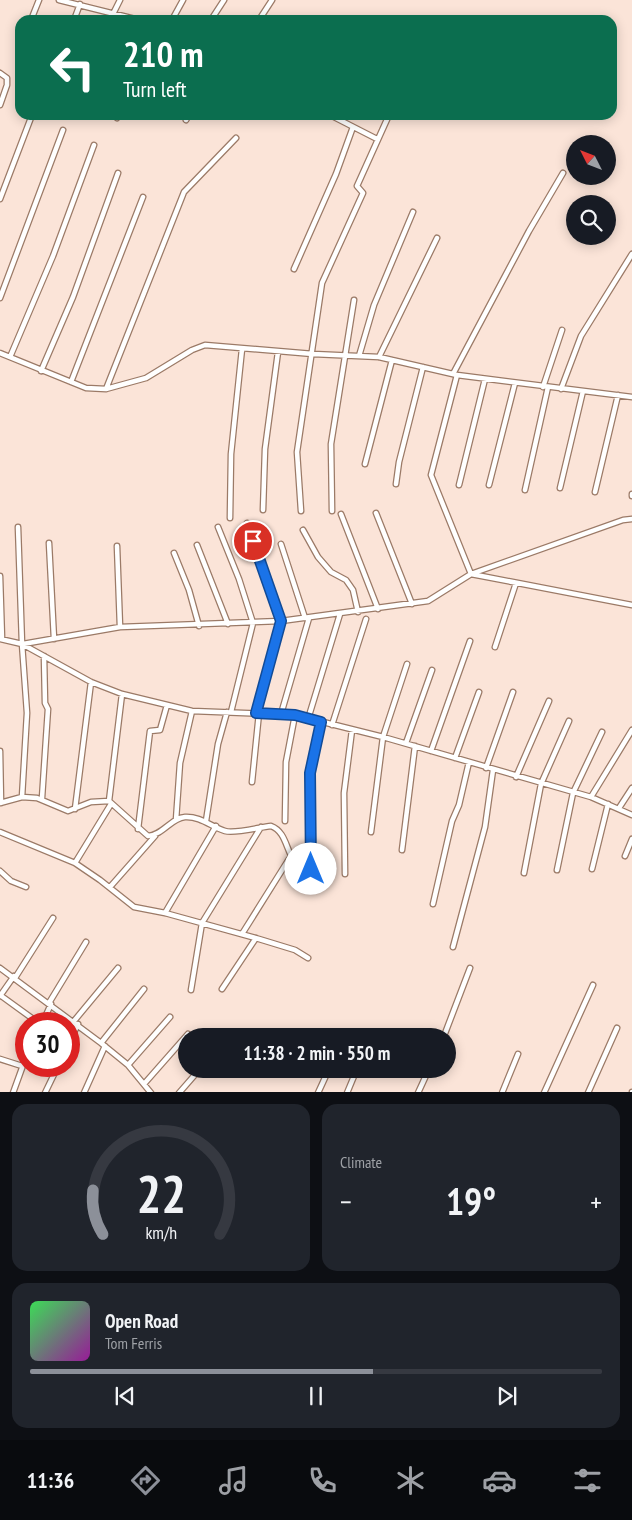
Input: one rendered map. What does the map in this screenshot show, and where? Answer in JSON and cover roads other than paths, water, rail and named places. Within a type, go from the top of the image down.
[{"type":"street","points":[[33,15],[39,0]]},
{"type":"street","points":[[60,0],[119,15]]},
{"type":"street","points":[[77,15],[87,0]]},
{"type":"street","points":[[111,13],[120,0]]},
{"type":"street","points":[[175,15],[183,0]]},
{"type":"street","points":[[214,15],[224,0]]},
{"type":"street","points":[[262,15],[272,0]]},
{"type":"street","points":[[0,73],[7,78],[8,86],[0,105]]},
{"type":"street","points":[[0,199],[30,120]]},
{"type":"street","points":[[340,120],[377,138]]},
{"type":"street","points":[[301,511],[297,452],[313,354],[322,282],[363,193],[357,186],[386,120]]},
{"type":"street","points":[[294,269],[336,174],[353,126]]},
{"type":"street","points":[[0,298],[17,258],[63,130]]},
{"type":"street","points":[[106,389],[184,192],[236,138]]},
{"type":"street","points":[[10,357],[53,256],[94,145]]},
{"type":"street","points":[[41,371],[73,296],[118,173]]},
{"type":"street","points":[[472,574],[431,475],[455,375],[529,231],[563,173]]},
{"type":"street","points":[[72,382],[143,197]]},
{"type":"street","points":[[359,356],[374,305],[413,212]]},
{"type":"street","points":[[379,357],[437,238]]},
{"type":"street","points":[[561,389],[580,336],[632,254]]},
{"type":"street","points":[[332,511],[330,452],[354,300]]},
{"type":"street","points":[[525,490],[545,387],[562,330]]},
{"type":"street","points":[[0,353],[86,388],[106,389],[146,378],[200,346],[379,357],[455,375],[632,397]]},
{"type":"street","points":[[230,518],[231,454],[242,349]]},
{"type":"street","points":[[264,510],[265,449],[278,352]]},
{"type":"street","points":[[365,464],[392,360]]},
{"type":"street","points":[[396,484],[399,462],[422,367]]},
{"type":"street","points":[[459,485],[485,379]]},
{"type":"street","points":[[490,484],[515,383]]},
{"type":"street","points":[[560,488],[583,391]]},
{"type":"street","points":[[595,492],[618,395]]},
{"type":"street","points":[[376,513],[412,604]]},
{"type":"street","points":[[340,514],[378,609]]},
{"type":"street","points":[[22,644],[120,628],[281,621],[428,601],[472,574],[623,520],[632,519]]},
{"type":"street","points":[[247,523],[281,621],[258,713],[252,782]]},
{"type":"street","points":[[18,527],[22,644],[27,712],[22,797]]},
{"type":"street","points":[[206,822],[218,744],[254,623],[218,527]]},
{"type":"street","points":[[303,530],[318,557],[331,572],[346,580],[353,590],[358,612]]},
{"type":"street","points":[[49,543],[54,639]]},
{"type":"street","points":[[281,544],[307,618],[281,714]]},
{"type":"street","points":[[197,545],[228,624]]},
{"type":"street","points":[[117,546],[120,628]]},
{"type":"street","points":[[174,553],[189,590],[199,626]]},
{"type":"street","points":[[472,574],[632,605]]},
{"type":"street","points":[[0,576],[1,639],[22,644],[91,682],[122,694],[192,711],[295,715],[416,746],[516,777],[591,797],[632,815]]},
{"type":"street","points":[[495,647],[516,583]]},
{"type":"street","points":[[308,719],[340,614]]},
{"type":"street","points":[[332,725],[366,619]]},
{"type":"street","points":[[431,751],[470,642]]},
{"type":"street","points":[[42,798],[48,710],[45,703],[44,656]]},
{"type":"street","points":[[371,832],[383,737],[407,664]]},
{"type":"street","points":[[406,744],[432,670]]},
{"type":"street","points":[[75,809],[91,682]]},
{"type":"street","points":[[455,758],[479,692]]},
{"type":"street","points":[[486,768],[513,692]]},
{"type":"street","points":[[75,864],[110,803],[122,694]]},
{"type":"street","points":[[516,777],[549,700]]},
{"type":"street","points":[[138,829],[150,732],[160,730],[167,705]]},
{"type":"street","points":[[176,820],[180,764],[192,711]]},
{"type":"street","points":[[285,821],[286,762],[295,715]]},
{"type":"street","points":[[524,873],[541,784],[569,721]]},
{"type":"street","points":[[110,887],[155,836],[176,820],[185,817],[206,822],[228,832],[271,826],[277,828],[282,833],[294,862],[310,870],[310,773],[321,722]]},
{"type":"street","points":[[345,874],[344,793],[352,730]]},
{"type":"street","points":[[591,797],[632,730]]},
{"type":"street","points":[[557,870],[573,792],[602,732]]},
{"type":"street","points":[[402,850],[416,746]]},
{"type":"street","points":[[0,750],[1,803],[22,797],[42,798],[64,810],[75,809],[91,802],[110,803],[138,829],[148,836],[155,836]]},
{"type":"street","points":[[433,904],[469,762]]},
{"type":"street","points":[[454,947],[485,827],[494,770]]},
{"type":"street","points":[[619,808],[632,788]]},
{"type":"street","points":[[592,869],[608,804]]},
{"type":"street","points":[[165,913],[216,826]]},
{"type":"street","points":[[191,990],[202,923],[261,827]]},
{"type":"street","points":[[0,832],[75,864],[110,887],[134,907],[165,913],[256,938],[295,950],[308,958]]},
{"type":"street","points":[[625,856],[632,839]]},
{"type":"street","points":[[242,934],[289,859]]},
{"type":"street","points":[[0,871],[11,881],[26,888]]},
{"type":"street","points":[[23,1012],[0,996],[53,918]]},
{"type":"street","points":[[222,989],[256,938]]},
{"type":"street","points":[[46,1012],[86,942]]},
{"type":"street","points":[[0,968],[62,1012]]},
{"type":"street","points":[[80,1018],[118,968]]},
{"type":"street","points":[[447,1028],[470,968]]},
{"type":"street","points":[[544,1092],[593,985]]},
{"type":"street","points":[[101,1043],[144,989]]},
{"type":"street","points":[[128,1066],[170,1017]]},
{"type":"street","points":[[80,1026],[128,1066],[151,1092]]},
{"type":"street","points":[[588,1092],[618,1028]]},
{"type":"street","points":[[144,1084],[178,1045]]},
{"type":"street","points":[[84,1092],[105,1046]]},
{"type":"street","points":[[502,1092],[518,1054]]},
{"type":"street","points":[[0,1059],[15,1064]]},
{"type":"street","points":[[13,1092],[18,1077]]},
{"type":"street","points":[[45,1092],[52,1077]]},
{"type":"street","points":[[179,1092],[192,1078]]},
{"type":"street","points":[[318,1092],[325,1078]]},
{"type":"street","points":[[347,1092],[354,1078]]},
{"type":"street","points":[[418,1092],[425,1078]]}]
